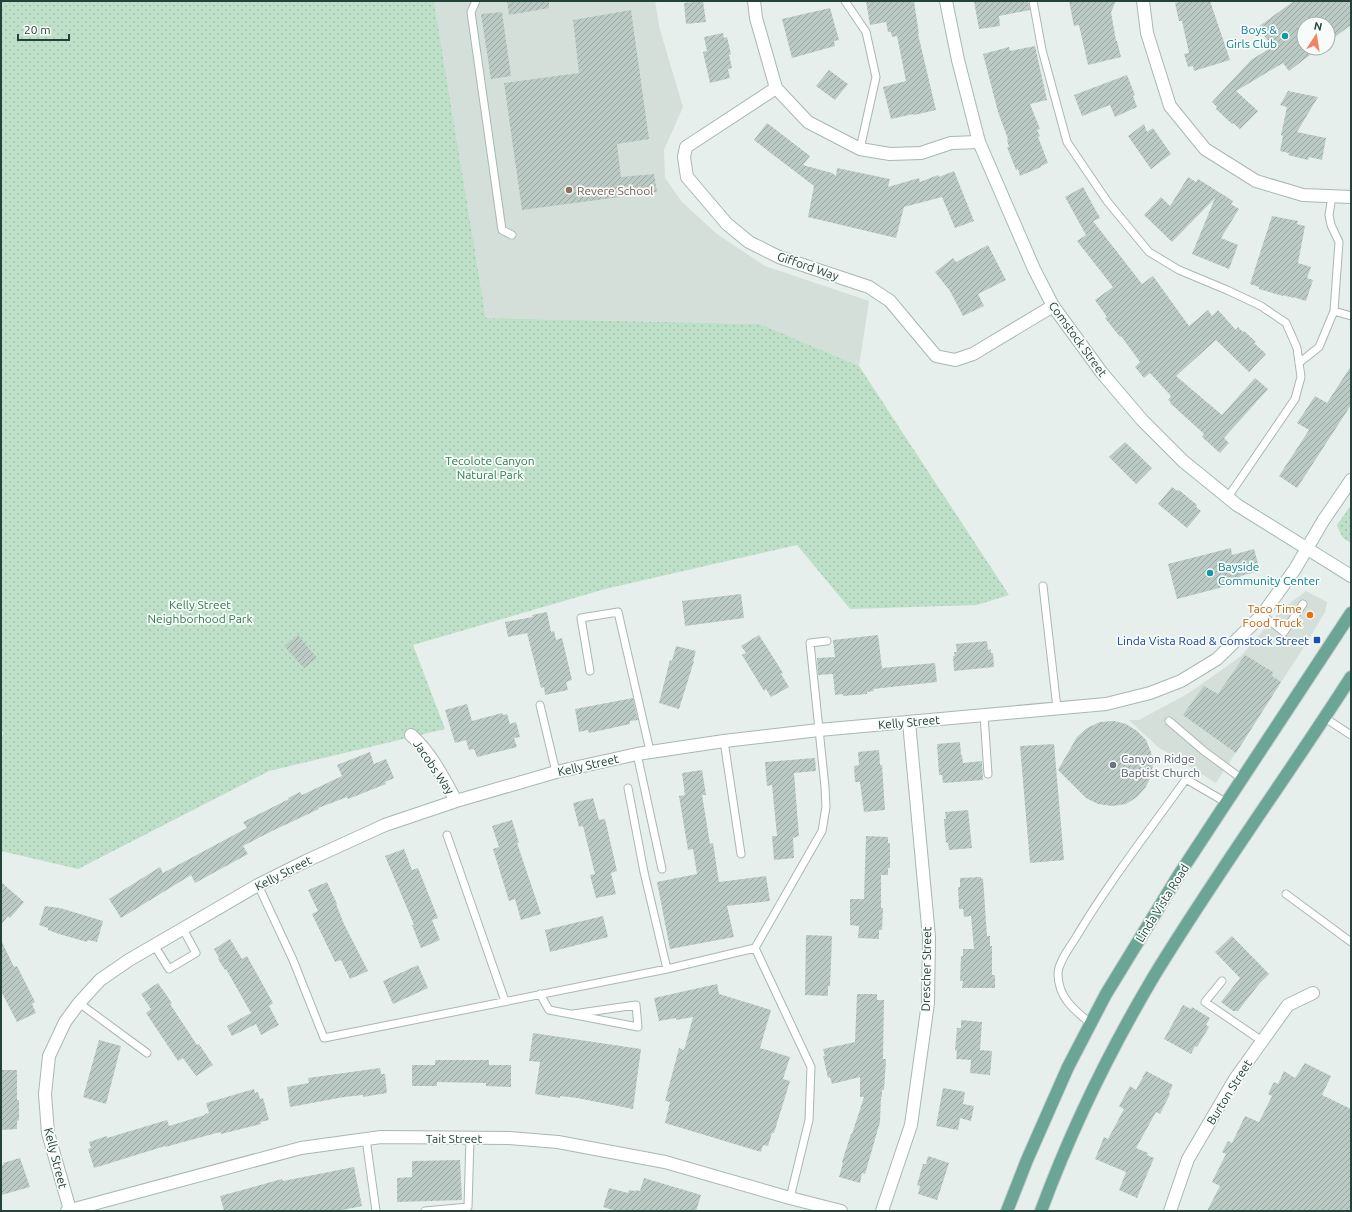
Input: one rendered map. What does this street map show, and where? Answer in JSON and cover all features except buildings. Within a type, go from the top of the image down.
[{"type":"main road","name":"Linda Vista Road","points":[[1007,1211],[1046,1115],[1090,1023],[1128,957],[1180,873],[1351,613]]},
{"type":"main road","points":[[1041,1211],[1085,1106],[1109,1058],[1154,976],[1202,901],[1325,718],[1351,676]]},
{"type":"street","points":[[754,1],[756,18],[776,88],[808,122],[860,149],[890,154],[921,153],[951,143],[979,142]]},
{"type":"street","name":"Comstock Street","points":[[946,1],[958,60],[979,142],[1034,269],[1053,306],[1102,373],[1142,420],[1183,461],[1237,505],[1351,576]]},
{"type":"street","points":[[1143,1],[1147,33],[1170,106],[1205,149],[1256,181],[1303,195],[1350,197]]},
{"type":"street","name":"Gifford Way","points":[[776,88],[686,147],[684,157],[687,177],[727,224],[749,242],[779,257],[869,287],[890,301],[936,356],[955,360],[973,354],[1053,306]]},
{"type":"street","name":"Kelly Street","points":[[68,1211],[48,1133],[45,1094],[49,1056],[65,1022],[100,980],[129,960],[258,885],[385,825],[456,801],[556,772],[650,751],[819,730],[1106,704],[1150,693],[1181,681],[1217,660],[1262,615],[1295,569],[1323,521],[1351,480]]},
{"type":"street","name":"Drescher Street","points":[[882,1211],[911,1125],[928,1003],[928,937],[909,722]]},
{"type":"street","name":"Jacobs Way","points":[[411,735],[425,750],[436,766],[456,801]]},
{"type":"street","name":"Burton Street","points":[[1170,1211],[1188,1159],[1235,1079],[1288,1005],[1313,993]]},
{"type":"street","name":"Tait Street","points":[[68,1211],[301,1148],[381,1137],[509,1138],[558,1142],[665,1162],[841,1211]]},
{"type":"lane","points":[[476,1],[472,12],[502,230],[512,235]]},
{"type":"lane","points":[[845,1],[866,32],[876,77],[860,149]]},
{"type":"lane","points":[[1033,1],[1042,50],[1067,142],[1107,201],[1149,252],[1179,270],[1261,306],[1286,323],[1297,348],[1301,377],[1295,399],[1228,497]]},
{"type":"lane","points":[[1299,363],[1319,347],[1334,311],[1339,242],[1331,225],[1329,214],[1332,196]]},
{"type":"lane","points":[[1334,311],[1351,316]]},
{"type":"lane","points":[[1043,586],[1057,708]]},
{"type":"lane","points":[[1262,615],[1284,632],[1303,604]]},
{"type":"lane","points":[[590,671],[581,618],[618,612],[650,751]]},
{"type":"lane","points":[[258,885],[293,960],[324,1038],[667,969],[755,948],[822,831],[826,807],[825,787],[810,643],[827,641]]},
{"type":"lane","points":[[540,705],[556,772]]},
{"type":"lane","points":[[984,715],[988,774]]},
{"type":"lane","points":[[1325,718],[1351,735]]},
{"type":"lane","points":[[1169,721],[1204,751],[1242,779]]},
{"type":"lane","points":[[724,741],[741,854]]},
{"type":"lane","points":[[637,754],[662,869]]},
{"type":"lane","points":[[1090,1023],[1070,1006],[1062,992],[1058,973],[1064,957],[1088,917],[1186,779],[1227,803]]},
{"type":"lane","points":[[628,788],[644,872],[667,969]]},
{"type":"lane","points":[[447,835],[505,1001]]},
{"type":"lane","points":[[1286,894],[1351,942]]},
{"type":"lane","points":[[154,945],[168,969],[196,953],[183,929]]},
{"type":"lane","points":[[755,948],[811,1067],[809,1120],[790,1198]]},
{"type":"lane","points":[[1222,981],[1205,1002],[1262,1041]]},
{"type":"lane","points":[[540,994],[549,1010],[638,1027],[636,1005],[573,1014]]},
{"type":"lane","points":[[79,1004],[147,1053]]},
{"type":"lane","points":[[425,1211],[468,1207],[470,1138]]},
{"type":"lane","points":[[366,1139],[376,1211]]},
{"type":"shaded area","name":"Revere School","points":[[434,1],[655,1],[660,30],[683,107],[664,150],[665,178],[682,202],[717,234],[765,266],[869,301],[859,366],[760,324],[486,318]]},
{"type":"shaded area","points":[[1306,591],[1327,602],[1325,612],[1216,783],[1158,747],[1129,720],[1139,720],[1189,693],[1241,656],[1281,610]]},
{"type":"green space","points":[[1,1],[434,1],[486,318],[760,324],[859,366],[1009,595],[977,605],[850,609],[797,545],[605,589],[413,645],[445,729],[269,771],[78,869],[1,851],[1,743],[3,732],[1,730]]},
{"type":"green space","points":[[1351,505],[1351,542],[1344,538],[1337,525]]},
{"type":"place","name":"Boys & Girls Club","points":[[1285,36]]},
{"type":"place","name":"Revere School","points":[[569,190]]},
{"type":"place","name":"Bayside Community Center","points":[[1210,573]]},
{"type":"place","name":"Taco Time Food Truck","points":[[1310,615]]},
{"type":"place","name":"Linda Vista Road & Comstock Street","points":[[1317,640]]},
{"type":"place","name":"Canyon Ridge Baptist Church","points":[[1113,765]]},
{"type":"park label","name":"Tecolote Canyon Natural Park","points":[[490,467]]},
{"type":"park label","name":"Kelly Street Neighborhood Park","points":[[200,611]]}]
